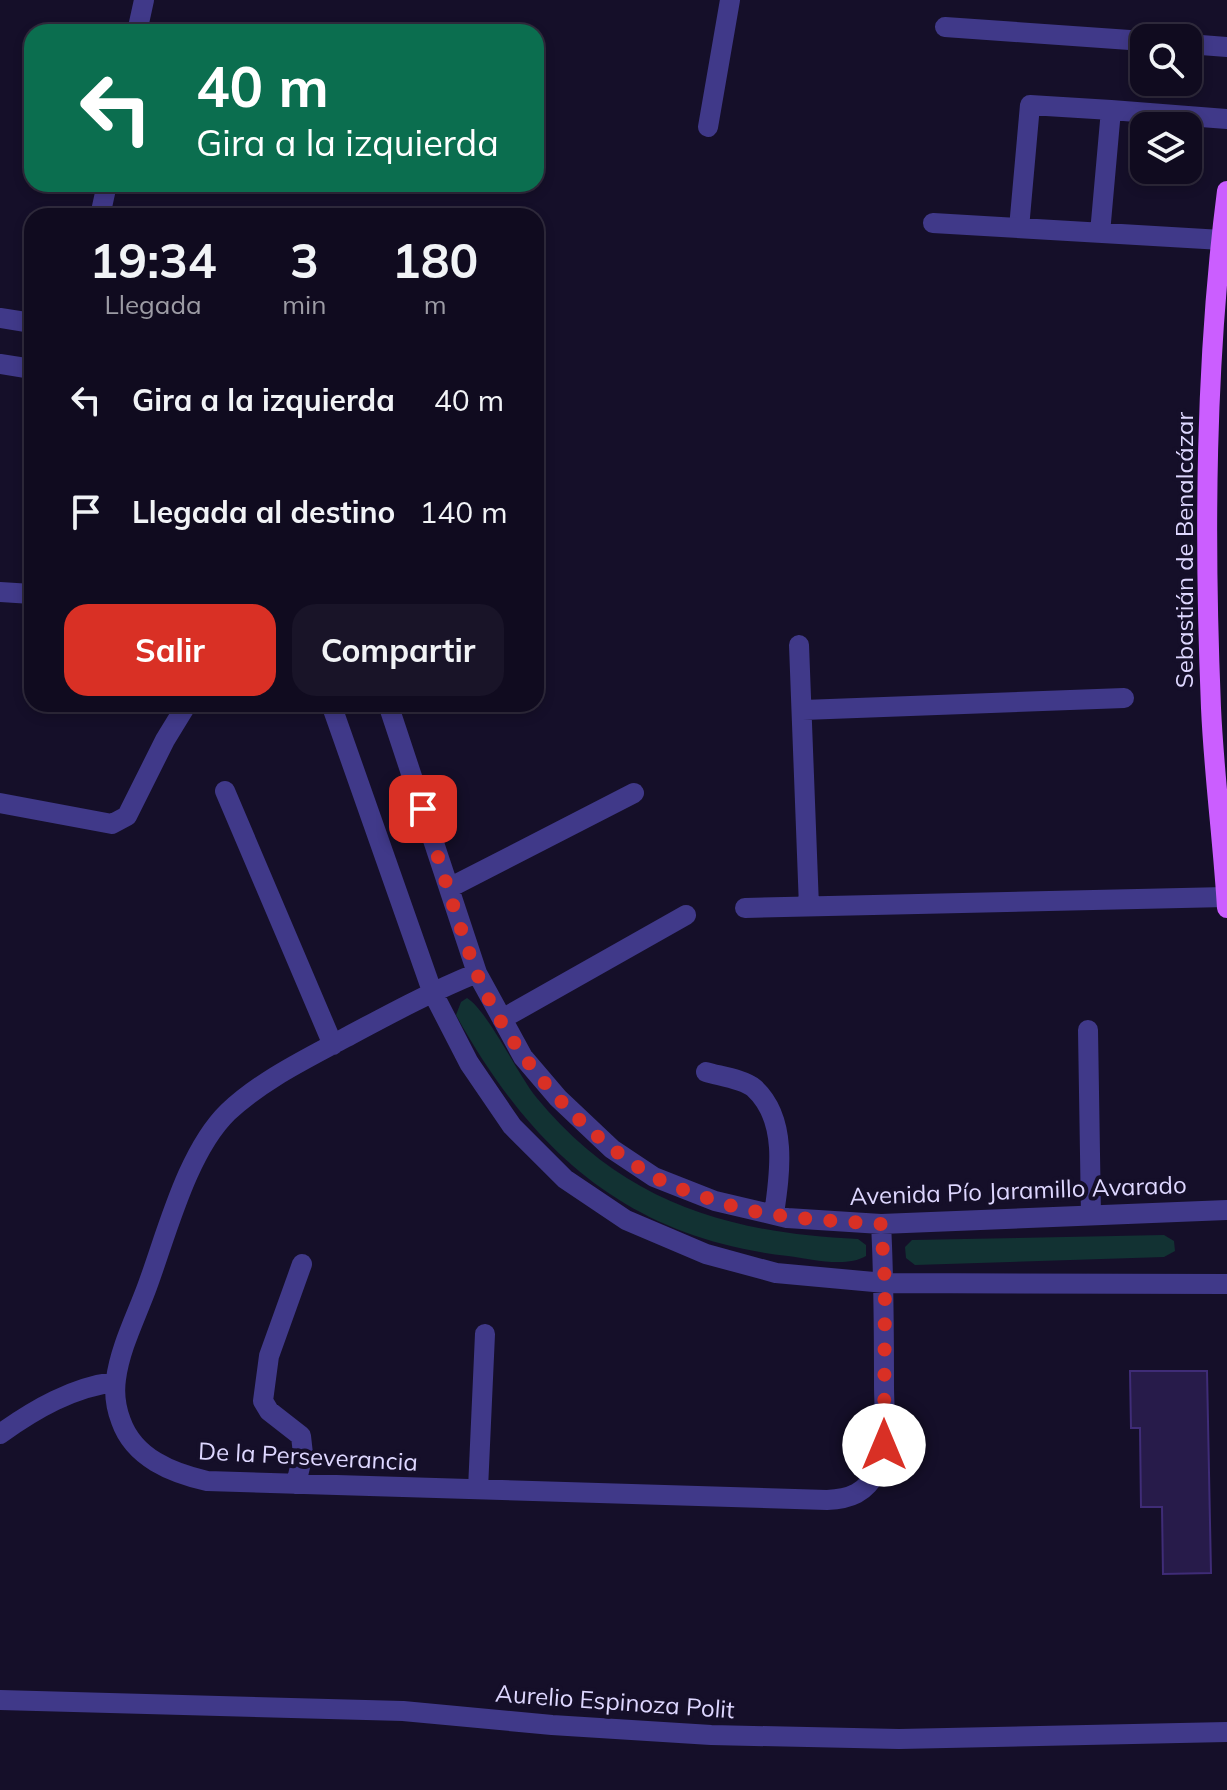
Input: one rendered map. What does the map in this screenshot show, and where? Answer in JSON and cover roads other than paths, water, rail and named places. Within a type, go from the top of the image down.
[{"type":"main road","name":"Sebastián de Benalcázar","points":[[1227,191],[1210,368],[1207,531],[1219,710],[1227,908]]},
{"type":"street","points":[[139,24],[144,0]]},
{"type":"street","points":[[708,127],[730,0]]},
{"type":"street","points":[[945,27],[1130,40]]},
{"type":"street","points":[[1202,45],[1227,47]]},
{"type":"street","points":[[1019,228],[1030,105],[1227,119]]},
{"type":"street","points":[[1100,233],[1111,110]]},
{"type":"street","points":[[933,223],[1222,240]]},
{"type":"street","points":[[0,318],[24,322]]},
{"type":"street","points":[[0,364],[24,368]]},
{"type":"street","points":[[0,592],[24,594]]},
{"type":"street","points":[[799,645],[809,907]]},
{"type":"street","points":[[803,710],[1124,698]]},
{"type":"street","points":[[0,803],[112,824],[127,816],[182,712]]},
{"type":"street","points":[[334,712],[432,991],[469,1063],[512,1126],[565,1179],[626,1220],[706,1254],[776,1273],[885,1283],[1227,1284]]},
{"type":"street","name":"Avenida Pío Jaramillo Avarado","points":[[391,712],[477,973],[523,1057],[549,1088],[612,1149],[654,1177],[715,1201],[774,1214],[881,1224],[1227,1210]]},
{"type":"street","points":[[225,791],[333,1045]]},
{"type":"street","points":[[449,888],[634,793]]},
{"type":"street","points":[[745,908],[1226,897]]},
{"type":"street","points":[[502,1019],[686,915]]},
{"type":"street","name":"De la Perseverancia","points":[[477,973],[432,991],[269,1080],[226,1114],[209,1136],[185,1186],[127,1341],[115,1382],[115,1396],[124,1430],[145,1454],[162,1466],[207,1481],[827,1500],[858,1494],[878,1470],[884,1445],[885,1283],[881,1224]]},
{"type":"street","points":[[1088,1030],[1091,1216]]},
{"type":"street","points":[[706,1072],[752,1086],[771,1110],[778,1128],[778,1187],[774,1214]]},
{"type":"street","points":[[296,1484],[303,1454],[301,1436],[269,1411],[263,1401],[263,1383],[279,1323],[302,1264]]},
{"type":"street","points":[[478,1489],[485,1334]]},
{"type":"street","points":[[0,1434],[33,1411],[93,1384],[115,1382]]},
{"type":"street","name":"Aurelio Espinoza Polit","points":[[0,1700],[376,1709],[711,1735],[899,1739],[1227,1732]]}]
